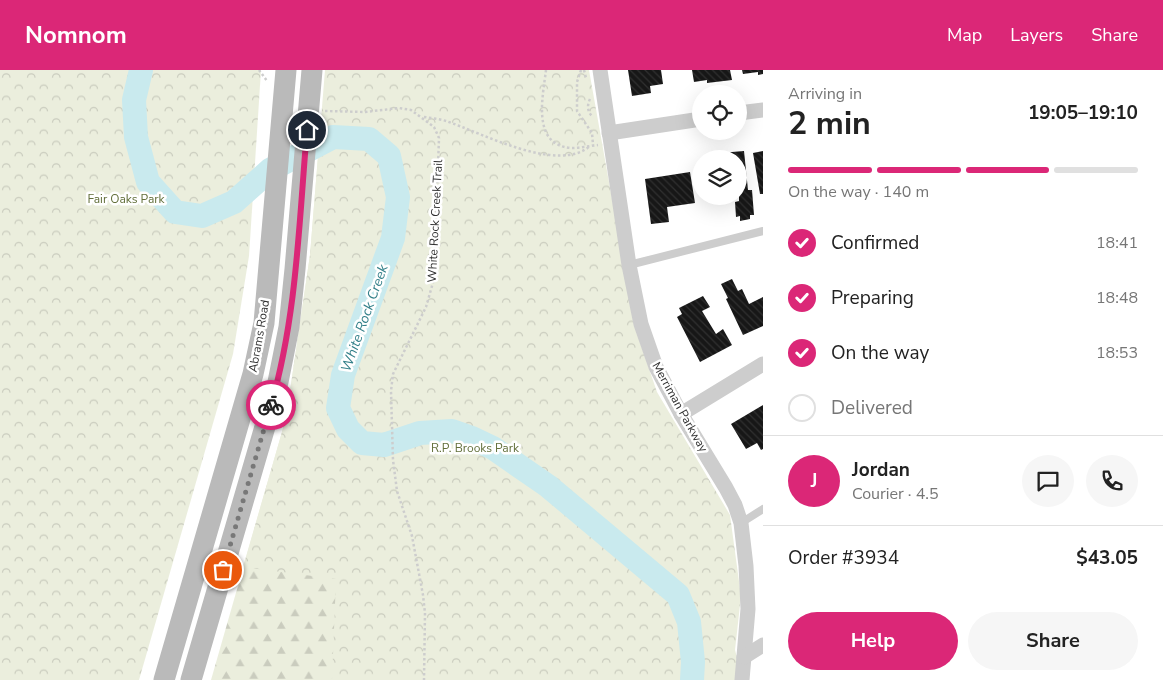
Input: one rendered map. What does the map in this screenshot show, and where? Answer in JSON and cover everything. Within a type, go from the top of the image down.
[{"type":"main road","name":"Abrams Road","points":[[164,680],[253,374],[264,323],[286,70]]},
{"type":"main road","points":[[191,680],[278,382],[295,269],[312,70]]},
{"type":"street","name":"Merriman Parkway","points":[[600,70],[629,265],[641,324],[656,367],[681,414],[726,488],[735,505],[740,523],[746,566],[748,609],[742,680]]},
{"type":"street","points":[[747,113],[763,110]]},
{"type":"street","points":[[609,133],[692,120]]},
{"type":"street","points":[[681,414],[763,364]]},
{"type":"street","points":[[744,658],[763,645]]},
{"type":"lane","points":[[629,265],[763,231]]},
{"type":"lane","points":[[740,523],[763,510]]},
{"type":"path","points":[[259,70],[270,86]]},
{"type":"path","points":[[546,70],[542,116],[547,134],[560,145],[569,148],[582,147]]},
{"type":"path","points":[[422,117],[445,121],[545,155],[569,156],[577,154],[592,146],[592,133],[578,111],[577,82],[583,71]]},
{"type":"path","name":"White Rock Creek Trail","points":[[320,111],[365,112],[400,108],[411,110],[434,127],[439,138],[434,279],[426,307],[393,374],[391,406],[393,460],[397,491],[412,536],[423,595],[425,613],[424,680]]},
{"type":"green space","name":"Fair Oaks Park","points":[[0,70],[261,70],[249,256],[233,354],[139,680],[0,680]]},
{"type":"green space","name":"R.P. Brooks Park","points":[[325,70],[589,70],[635,328],[657,392],[730,515],[741,596],[735,650],[743,680],[332,680],[336,579],[243,567],[286,418],[310,255]]},
{"type":"green space","points":[[318,156],[390,680],[211,680],[286,418],[310,255]]},
{"type":"building","points":[[628,70],[661,70],[663,84],[650,86],[651,93],[632,96]]},
{"type":"building","points":[[692,70],[730,70],[732,80],[707,83],[707,80],[694,82]]},
{"type":"building","points":[[742,70],[763,70],[763,74],[758,75],[758,72],[743,74]]},
{"type":"building","points":[[763,151],[763,194],[760,194],[753,153]]},
{"type":"building","points":[[690,172],[692,203],[667,207],[669,222],[651,224],[645,179]]},
{"type":"building","points":[[747,180],[748,190],[752,190],[754,215],[750,215],[750,219],[740,221],[740,216],[736,217],[735,205],[747,205]]},
{"type":"building","points":[[732,279],[738,291],[742,289],[749,304],[763,297],[763,326],[743,335],[721,284]]},
{"type":"building","points":[[703,296],[710,307],[702,311],[716,334],[723,329],[732,345],[700,362],[677,317],[682,314],[679,308]]},
{"type":"building","points":[[763,405],[763,449],[761,450],[757,443],[746,449],[731,424]]},
{"type":"waterway","name":"White Rock Creek","points":[[141,70],[134,100],[136,137],[148,182],[175,212],[202,216],[234,202],[270,170],[333,137],[369,139],[389,156],[398,197],[393,238],[343,375],[338,408],[348,429],[362,443],[384,445],[420,433],[452,431],[493,448],[548,486],[678,595],[689,622],[693,662],[692,680]]},
{"type":"way so far","points":[[223,570],[271,405]]},
{"type":"route","points":[[271,405],[278,382],[289,326],[307,130]]}]
